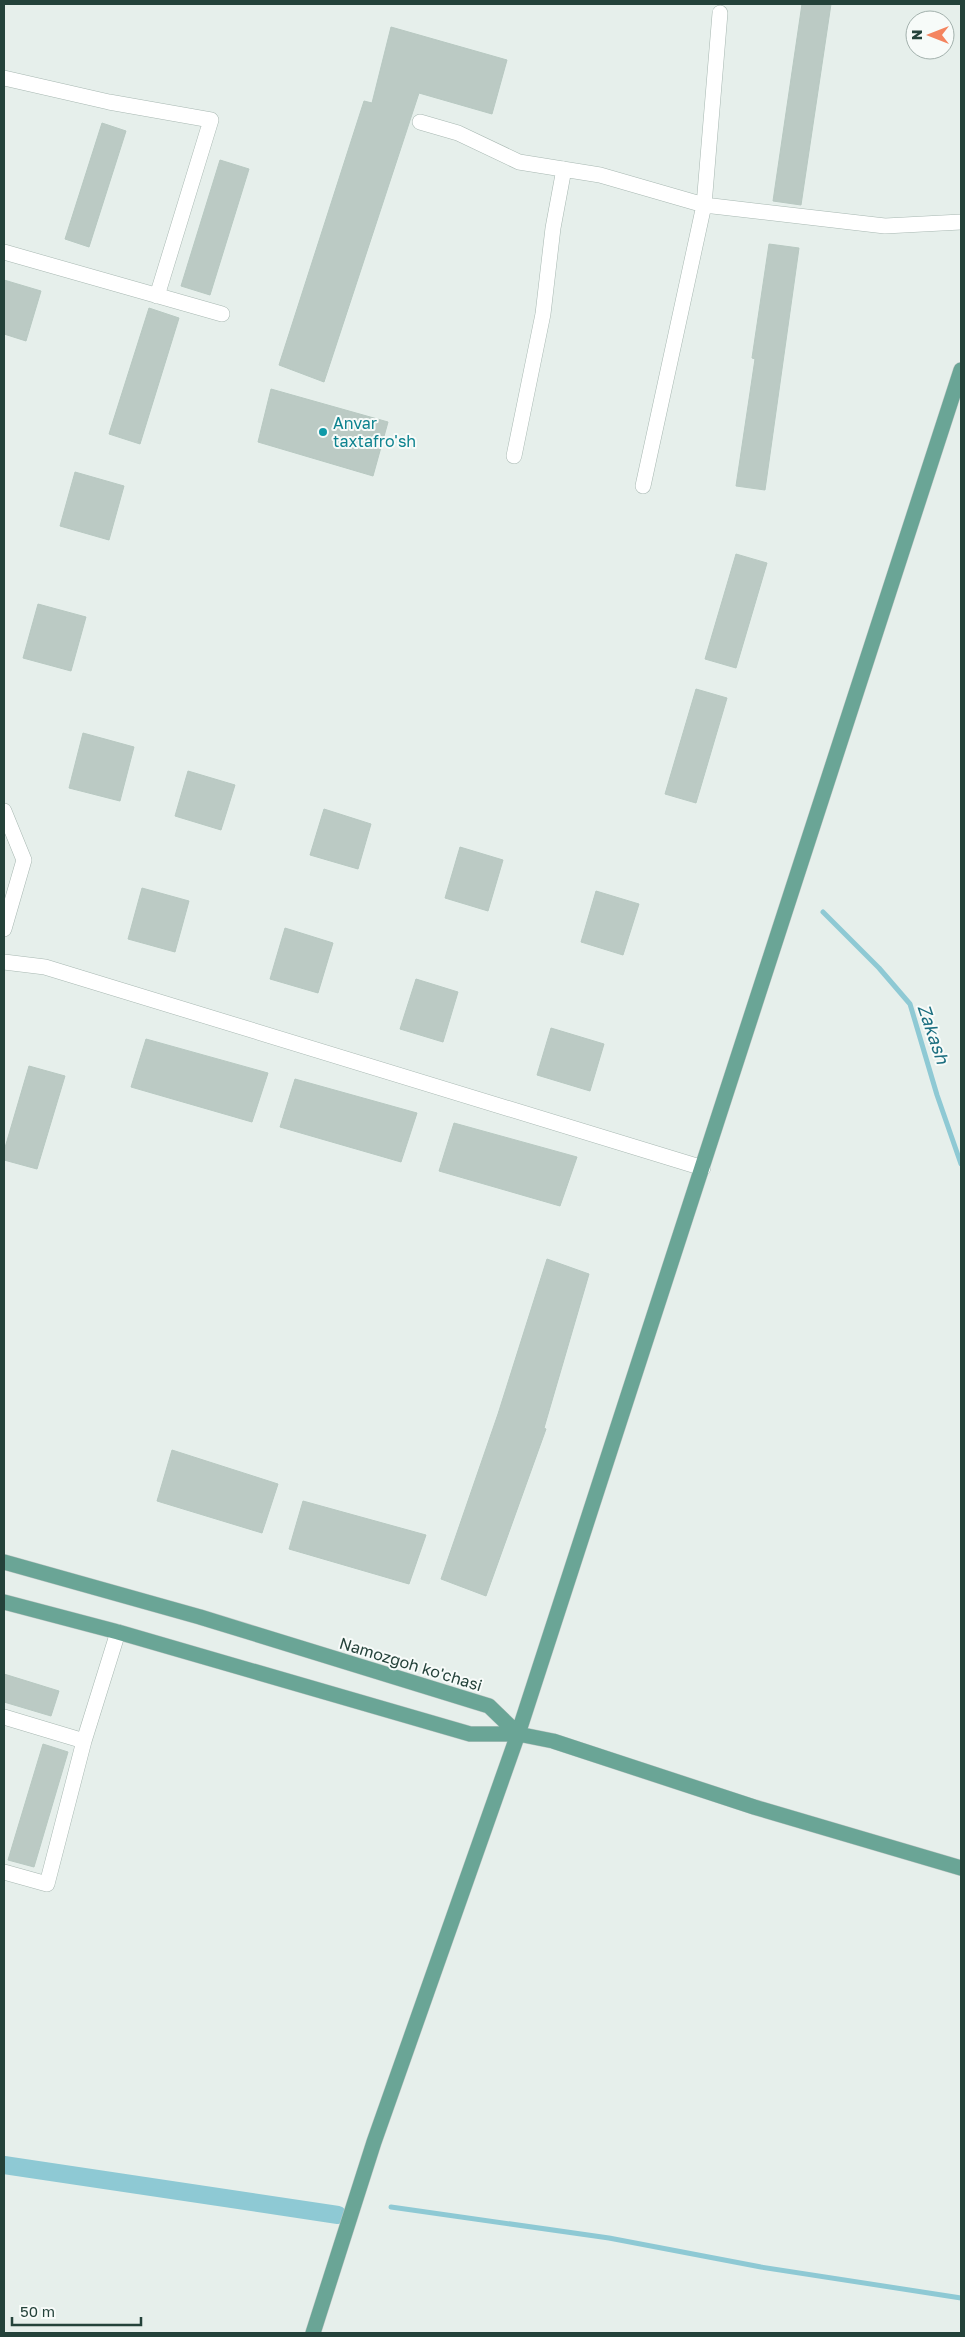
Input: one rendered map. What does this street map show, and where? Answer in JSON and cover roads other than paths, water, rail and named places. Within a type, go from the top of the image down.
[{"type":"main road","points":[[313,2333],[374,2142],[518,1734],[703,1168],[846,718],[961,370]]},
{"type":"main road","name":"Namozgoh ko'chasi","points":[[4,1562],[200,1617],[489,1706],[518,1734]]},
{"type":"main road","points":[[4,1602],[118,1632],[470,1734],[518,1734],[553,1741],[754,1807],[961,1868]]},
{"type":"lane","points":[[643,486],[704,205],[720,12]]},
{"type":"lane","points":[[4,78],[109,102],[211,120],[157,296]]},
{"type":"lane","points":[[420,122],[458,133],[519,162],[600,175],[704,205],[885,226],[961,222]]},
{"type":"lane","points":[[514,456],[543,314],[553,228],[564,169]]},
{"type":"lane","points":[[4,252],[222,314]]},
{"type":"lane","points":[[4,811],[10,841],[24,860],[4,929]]},
{"type":"lane","points":[[4,962],[45,967],[703,1168]]},
{"type":"lane","points":[[4,1872],[47,1884],[84,1741],[118,1632]]},
{"type":"lane","points":[[4,1717],[84,1741]]},
{"type":"waterway","name":"Zakash","points":[[823,912],[879,968],[910,1004],[937,1095],[961,1164]]},
{"type":"waterway","points":[[4,2165],[338,2215]]},
{"type":"waterway","points":[[391,2207],[609,2238],[761,2267],[961,2298]]},
{"type":"place","name":"Anvar taxtafro'sh","points":[[323,432]]}]
